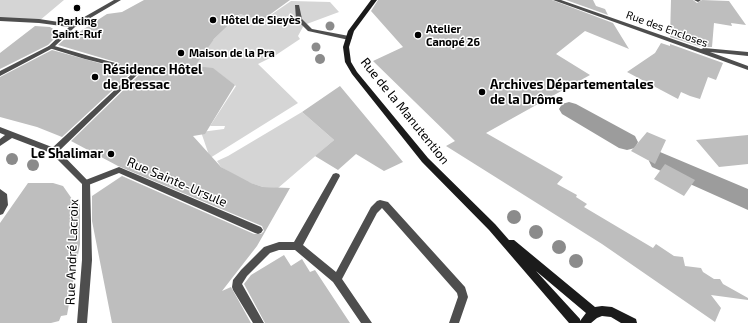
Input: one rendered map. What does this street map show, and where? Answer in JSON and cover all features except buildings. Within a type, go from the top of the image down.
[{"type":"main road","name":"Rue de la Manutention","points":[[374,0],[351,31],[348,38],[346,47],[348,62],[355,75],[425,160],[492,227],[576,323]]},
{"type":"main road","name":"Rue de la Manutention","points":[[492,227],[594,313]]},
{"type":"main road","points":[[585,323],[594,313],[602,311],[612,312],[632,323]]},
{"type":"street","points":[[0,74],[51,47],[73,26],[118,0]]},
{"type":"street","name":"Rue des Encloses","points":[[556,0],[748,68]]},
{"type":"street","points":[[297,6],[299,19],[310,30],[348,38]]},
{"type":"street","points":[[0,19],[39,21],[73,26]]},
{"type":"street","points":[[51,47],[117,65]]},
{"type":"street","points":[[692,49],[748,54]]},
{"type":"street","points":[[54,151],[135,74]]},
{"type":"street","points":[[0,130],[54,151],[86,183]]},
{"type":"street","points":[[0,143],[11,134]]},
{"type":"street","name":"Rue Sainte-Ursule","points":[[86,183],[119,170],[258,230]]},
{"type":"street","points":[[297,246],[336,176]]},
{"type":"street","name":"Rue André Lacroix","points":[[82,323],[86,260],[86,183]]},
{"type":"street","points":[[0,192],[4,196],[4,206],[0,211]]},
{"type":"street","points":[[337,279],[374,210],[380,204],[385,205],[461,290],[463,297],[454,323]]},
{"type":"street","points":[[259,323],[237,287],[237,283],[244,273],[267,250],[279,246],[297,246],[337,279],[367,323]]},
{"type":"shaded area","points":[[0,0],[64,0],[39,21],[0,19]]},
{"type":"shaded area","points":[[291,1],[330,2],[339,12],[304,25],[298,36],[300,39],[276,55],[258,64],[298,103],[210,158],[201,132],[224,129],[225,126],[210,126],[236,86],[212,68],[192,68],[211,40],[213,40],[240,14],[262,21]]},
{"type":"shaded area","points":[[302,112],[334,140],[278,188],[263,187],[241,180],[221,167],[217,161],[228,156]]},
{"type":"waterway","points":[[569,109],[627,142]]},
{"type":"waterway","points":[[660,161],[748,200]]},
{"type":"place","name":"Parking Saint-Ruf","points":[[77,8]]},
{"type":"place","name":"Hôtel de Sieyès","points":[[213,20]]},
{"type":"place","name":"Atelier Canopé 26","points":[[418,35]]},
{"type":"place","name":"Maison de la Pra","points":[[181,53]]},
{"type":"place","name":"Résidence Hôtel de Bressac","points":[[95,77]]},
{"type":"place","name":"Archives Départementales de la Drôme","points":[[482,92]]},
{"type":"place","name":"Le Shalimar","points":[[111,154]]}]
